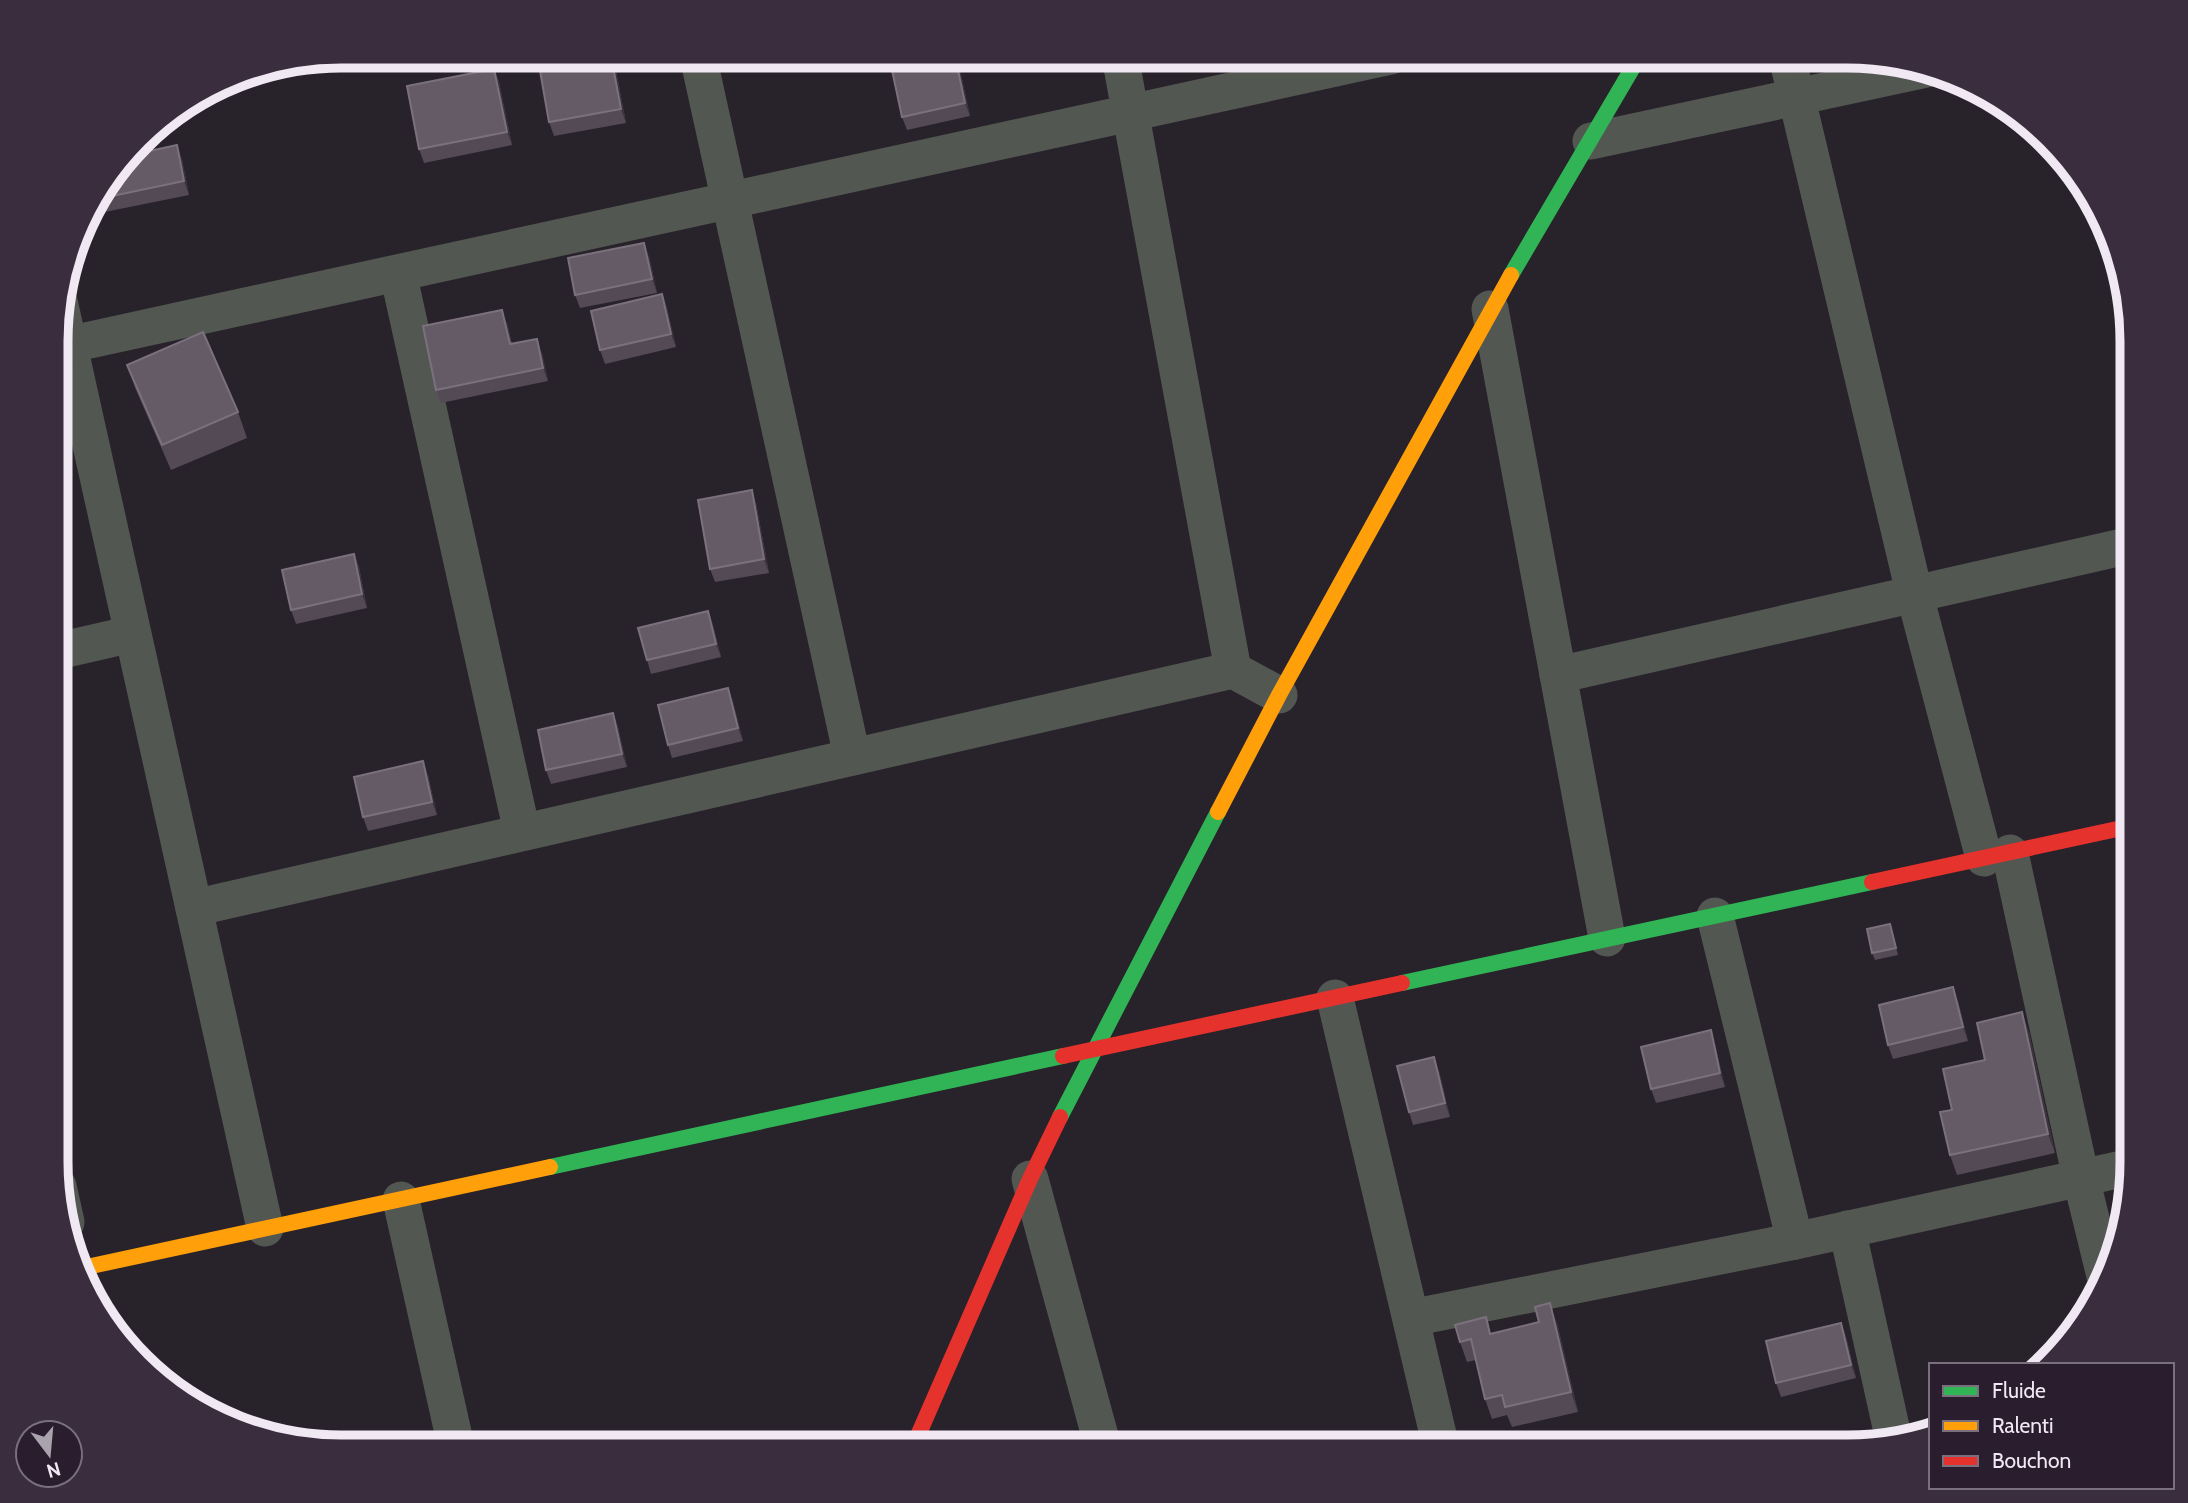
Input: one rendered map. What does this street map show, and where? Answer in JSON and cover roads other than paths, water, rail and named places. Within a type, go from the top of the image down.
[{"type":"street","points":[[701,68],[852,756]]},
{"type":"street","points":[[1123,68],[1233,670]]},
{"type":"street","points":[[68,345],[1334,68]]},
{"type":"street","points":[[918,1435],[1030,1179],[1093,1050],[1279,695],[1490,309],[1633,68]]},
{"type":"street","points":[[1790,68],[1914,592],[1997,855],[2101,1260]]},
{"type":"street","points":[[1591,141],[1901,74]]},
{"type":"street","points":[[398,273],[522,832]]},
{"type":"street","points":[[1490,309],[1607,938]]},
{"type":"street","points":[[68,367],[132,634],[265,1228]]},
{"type":"street","points":[[1558,675],[1914,592],[2120,547]]},
{"type":"street","points":[[68,649],[132,634]]},
{"type":"street","points":[[194,908],[1233,670],[1279,695]]},
{"type":"street","points":[[89,1266],[2120,828]]},
{"type":"street","points":[[1715,916],[1795,1241]]},
{"type":"street","points":[[1335,998],[1438,1435]]},
{"type":"street","points":[[1411,1318],[1795,1241],[2120,1170]]},
{"type":"street","points":[[1030,1179],[1100,1435]]},
{"type":"street","points":[[401,1200],[454,1435]]},
{"type":"street","points":[[1847,1229],[1892,1430]]}]
